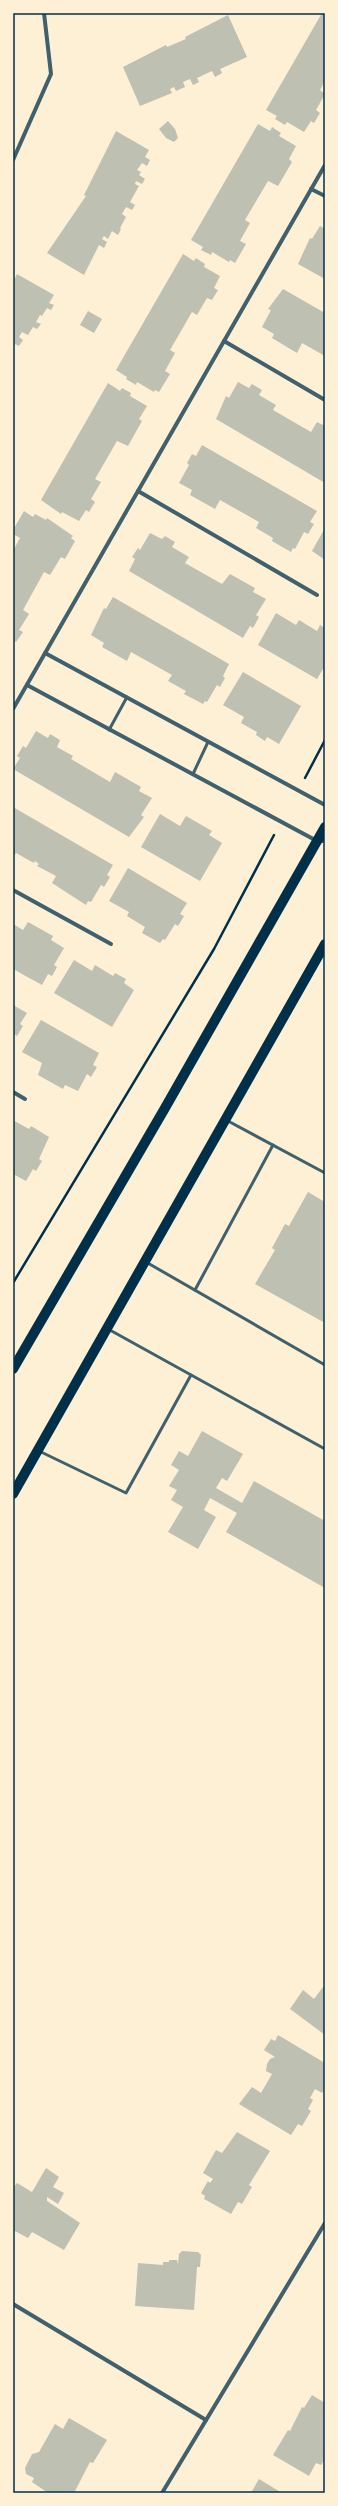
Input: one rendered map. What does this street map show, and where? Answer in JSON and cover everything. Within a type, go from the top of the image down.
[{"type":"main road","points":[[13,1369],[321,841],[325,827]]},
{"type":"main road","points":[[13,1494],[325,944]]},
{"type":"street","points":[[13,160],[51,74],[44,13]]},
{"type":"street","points":[[13,709],[325,165]]},
{"type":"street","points":[[311,189],[325,196]]},
{"type":"street","points":[[224,341],[325,400]]},
{"type":"street","points":[[138,491],[317,595]]},
{"type":"street","points":[[45,653],[325,805]]},
{"type":"street","points":[[26,685],[281,822],[321,841]]},
{"type":"street","points":[[13,890],[111,944]]},
{"type":"street","points":[[13,1092],[25,1099]]},
{"type":"street","points":[[162,2493],[325,2223]]},
{"type":"street","points":[[13,2304],[206,2420]]},
{"type":"lane","points":[[109,730],[126,697]]},
{"type":"lane","points":[[193,774],[208,742]]},
{"type":"lane","points":[[225,1119],[325,1172]]},
{"type":"lane","points":[[195,1290],[273,1145]]},
{"type":"lane","points":[[145,1261],[325,1365]]},
{"type":"lane","points":[[106,1329],[325,1449]]},
{"type":"lane","points":[[37,1451],[126,1493],[191,1375]]},
{"type":"path","points":[[298,790],[325,740]]},
{"type":"path","points":[[13,1283],[214,949],[281,822]]},
{"type":"building","points":[[322,13],[325,13],[325,81],[320,90],[325,94],[316,110],[320,113],[314,123],[311,121],[304,132],[287,122],[285,125],[275,119],[277,116],[266,110]]},
{"type":"building","points":[[228,15],[247,57],[220,69],[222,73],[215,77],[212,71],[197,78],[199,82],[193,85],[190,79],[183,82],[185,87],[176,91],[174,87],[170,89],[172,93],[140,106],[123,67],[166,45],[167,47],[186,39],[185,37]]},
{"type":"building","points":[[168,121],[175,129],[178,138],[174,142],[166,138],[159,129]]},
{"type":"building","points":[[258,124],[270,131],[272,127],[281,133],[279,136],[296,146],[289,159],[292,162],[278,186],[268,181],[245,220],[250,223],[240,241],[246,244],[235,263],[230,260],[229,262],[212,252],[211,255],[201,250],[203,247],[191,240]]},
{"type":"building","points":[[116,131],[149,150],[145,157],[150,160],[147,166],[142,163],[137,170],[141,172],[139,175],[145,179],[142,184],[136,181],[135,184],[139,186],[130,202],[135,205],[132,210],[126,207],[122,214],[126,217],[118,235],[112,231],[108,239],[104,236],[102,239],[107,242],[104,248],[99,245],[84,275],[47,253],[86,196],[84,195]]},
{"type":"building","points":[[320,226],[325,229],[325,279],[298,264],[310,238],[312,239]]},
{"type":"building","points":[[183,254],[194,261],[196,258],[205,264],[204,267],[220,276],[214,288],[218,290],[212,300],[207,298],[197,315],[192,312],[170,350],[175,353],[165,371],[170,374],[159,392],[155,390],[154,392],[137,382],[136,385],[116,370]]},
{"type":"building","points":[[17,274],[54,295],[49,303],[54,305],[51,310],[47,308],[42,316],[40,315],[36,322],[41,324],[37,329],[33,327],[28,335],[22,332],[19,337],[23,340],[19,346],[15,344],[13,347],[13,282]]},
{"type":"building","points":[[283,289],[325,313],[325,356],[302,343],[297,353],[272,338],[274,334],[262,327],[271,310],[268,309]]},
{"type":"building","points":[[88,311],[102,319],[94,333],[80,325]]},
{"type":"building","points":[[238,382],[249,388],[252,384],[262,390],[259,395],[276,405],[273,410],[311,432],[317,422],[325,426],[325,483],[216,419],[226,396],[229,398]]},
{"type":"building","points":[[108,383],[120,391],[122,388],[131,393],[130,396],[147,406],[139,419],[142,421],[128,446],[117,441],[95,479],[101,482],[91,499],[95,502],[89,512],[86,510],[79,521],[62,512],[61,514],[41,500]]},
{"type":"building","points":[[202,445],[317,511],[310,522],[314,524],[308,534],[304,532],[295,549],[293,548],[291,552],[272,541],[273,538],[256,528],[259,522],[220,500],[215,509],[190,495],[192,490],[179,483],[189,465],[187,463],[192,454],[196,456]]},
{"type":"building","points":[[24,511],[33,517],[35,514],[46,520],[47,518],[73,536],[71,538],[75,541],[65,559],[61,557],[50,575],[44,572],[23,610],[29,614],[19,630],[23,632],[16,642],[13,640],[13,551],[20,538],[13,534],[13,530]]},
{"type":"building","points":[[325,528],[325,560],[312,551]]},
{"type":"building","points":[[150,533],[162,539],[165,536],[175,542],[172,547],[189,557],[185,563],[222,584],[230,574],[255,588],[253,592],[266,599],[256,615],[259,617],[253,628],[250,626],[243,638],[129,571],[135,559],[132,557],[138,548],[140,550]]},
{"type":"building","points":[[113,597],[229,664],[223,676],[225,678],[220,687],[217,685],[207,702],[205,701],[203,704],[184,694],[186,691],[168,681],[172,675],[131,652],[127,661],[102,647],[104,643],[91,635],[104,608],[106,609]]},
{"type":"building","points":[[276,613],[296,625],[299,620],[317,631],[320,625],[325,628],[325,670],[323,669],[317,679],[258,645]]},
{"type":"building","points":[[243,672],[301,706],[279,744],[267,737],[265,741],[256,735],[257,732],[241,723],[244,717],[223,705]]},
{"type":"building","points":[[36,731],[48,738],[50,734],[60,740],[57,747],[73,756],[71,759],[110,782],[115,772],[141,787],[139,791],[152,798],[141,815],[144,817],[129,837],[13,769],[20,758],[17,756],[23,746],[26,748]]},
{"type":"building","points":[[13,807],[113,865],[107,875],[110,877],[104,887],[101,885],[91,902],[88,901],[86,905],[52,883],[56,876],[37,866],[39,864],[35,861],[34,863],[16,853],[13,858]]},
{"type":"building","points":[[160,814],[180,826],[186,816],[212,831],[209,835],[222,843],[200,881],[141,847]]},
{"type":"building","points":[[128,868],[187,903],[180,914],[184,916],[178,926],[175,924],[165,940],[163,939],[160,943],[142,933],[145,927],[127,916],[129,912],[109,901]]},
{"type":"building","points":[[28,922],[53,936],[51,940],[64,948],[54,965],[57,967],[52,976],[48,974],[42,985],[13,969],[13,924],[23,930]]},
{"type":"building","points":[[74,960],[92,971],[95,965],[113,976],[115,973],[126,979],[124,983],[134,990],[112,1027],[54,993]]},
{"type":"building","points":[[13,1005],[27,1013],[20,1024],[23,1026],[17,1036],[14,1034],[13,1036]]},
{"type":"building","points":[[41,1020],[99,1053],[93,1065],[97,1067],[91,1077],[87,1074],[78,1091],[65,1085],[63,1089],[38,1075],[42,1063],[22,1052]]},
{"type":"building","points":[[13,1120],[29,1129],[31,1126],[49,1137],[39,1159],[42,1161],[36,1171],[33,1169],[26,1181],[13,1174]]},
{"type":"building","points":[[308,1192],[325,1202],[325,1323],[255,1284],[275,1250],[272,1248],[285,1224],[289,1226]]},
{"type":"building","points":[[202,1431],[243,1454],[227,1481],[222,1478],[216,1488],[242,1503],[254,1481],[325,1521],[325,1588],[226,1532],[237,1513],[210,1498],[204,1510],[216,1517],[198,1549],[168,1532],[183,1507],[171,1500],[177,1490],[169,1486],[179,1470],[171,1465],[179,1451],[188,1456]]},
{"type":"building","points":[[323,1987],[325,1989],[325,2035],[290,2009],[303,1990],[314,1999]]},
{"type":"building","points":[[278,2035],[325,2063],[325,2088],[322,2093],[315,2089],[310,2098],[313,2100],[308,2109],[311,2111],[302,2126],[298,2124],[291,2135],[239,2104],[252,2087],[261,2093],[272,2074],[266,2071],[267,2064],[270,2059],[275,2057],[264,2050],[271,2039],[275,2041]]},
{"type":"building","points":[[237,2132],[270,2151],[249,2185],[252,2187],[242,2204],[238,2202],[231,2214],[204,2199],[205,2196],[201,2193],[208,2181],[210,2183],[213,2179],[203,2173],[216,2150],[222,2153]]},
{"type":"building","points":[[46,2168],[59,2177],[53,2187],[64,2193],[58,2204],[47,2197],[47,2201],[80,2223],[64,2250],[32,2232],[28,2238],[13,2230],[13,2188],[17,2183],[32,2192]]},
{"type":"building","points":[[182,2251],[198,2252],[201,2255],[200,2267],[197,2267],[194,2310],[135,2306],[138,2263],[163,2265],[163,2262],[177,2260],[178,2264],[179,2254]]},
{"type":"building","points":[[312,2395],[325,2403],[325,2459],[321,2465],[316,2463],[309,2476],[273,2455],[288,2430],[290,2431],[302,2407],[304,2408]]},
{"type":"building","points":[[69,2418],[107,2440],[93,2463],[90,2462],[74,2493],[48,2493],[32,2482],[34,2478],[26,2474],[25,2468],[32,2454],[39,2452],[55,2424],[63,2429]]},
{"type":"building","points":[[259,2479],[282,2493],[251,2493]]}]
